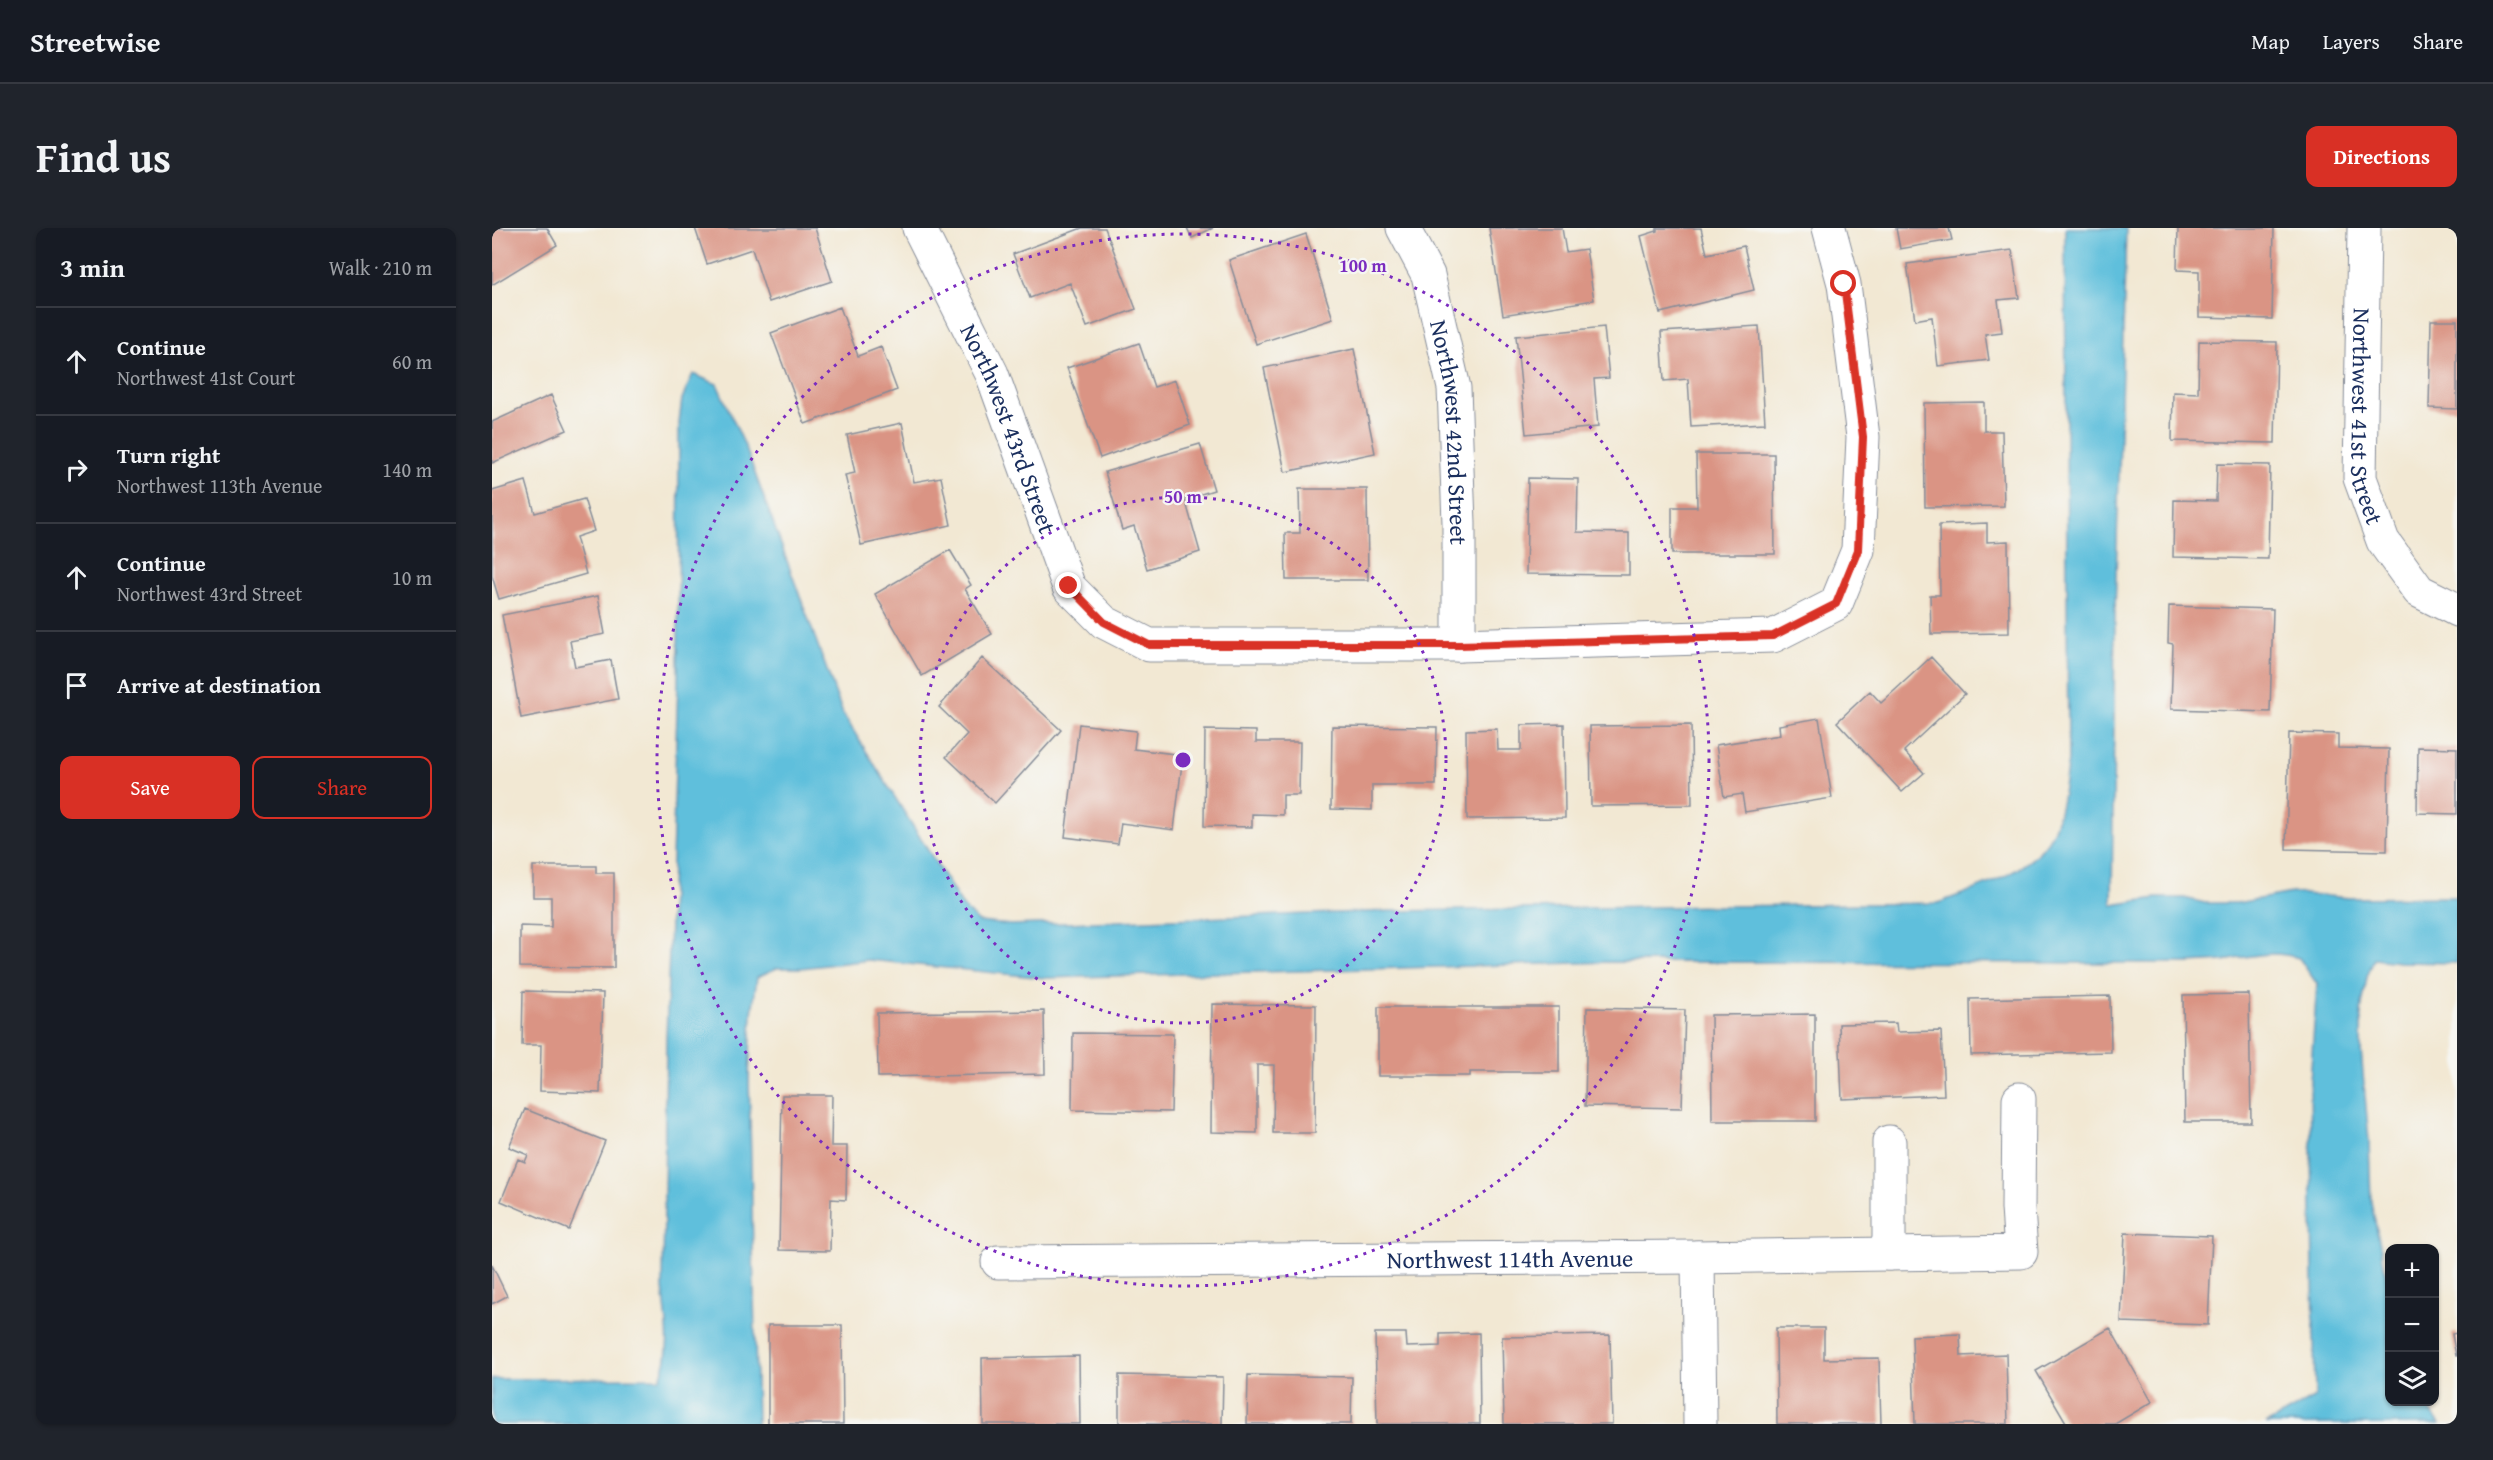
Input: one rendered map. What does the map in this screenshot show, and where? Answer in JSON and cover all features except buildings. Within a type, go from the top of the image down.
[{"type":"street","name":"Northwest 43rd Street","points":[[919,228],[992,374],[1069,586],[1104,622],[1149,645],[1459,645],[1773,636],[1836,604],[1858,550],[1863,437],[1844,284],[1829,228]]},
{"type":"street","name":"Northwest 42nd Street","points":[[1403,228],[1428,275],[1455,388],[1459,524],[1459,645]]},
{"type":"street","name":"Northwest 41st Street","points":[[2364,228],[2360,478],[2383,541],[2419,591],[2457,610]]},
{"type":"street","name":"Northwest 114th Avenue","points":[[998,1262],[1698,1257],[2021,1252],[2018,1208],[2019,1099]]},
{"type":"street","points":[[1889,1142],[1889,1254]]},
{"type":"street","points":[[1698,1257],[1700,1424]]},
{"type":"water","points":[[2065,228],[2126,228],[2115,613],[2112,905],[2157,898],[2184,898],[2205,903],[2237,903],[2292,893],[2350,898],[2457,897],[2457,963],[2374,959],[2367,977],[2361,1012],[2361,1050],[2369,1141],[2371,1202],[2385,1270],[2385,1406],[2427,1406],[2440,1424],[2266,1424],[2315,1397],[2310,1081],[2317,984],[2299,958],[2270,954],[2190,963],[1612,962],[1045,978],[869,960],[801,968],[777,968],[757,977],[752,1013],[749,1077],[757,1424],[492,1424],[492,1379],[660,1378],[664,1367],[668,1334],[663,1287],[666,1041],[678,682],[679,423],[682,399],[693,374],[717,384],[745,446],[843,714],[964,908],[979,922],[1011,925],[1392,911],[1938,903],[1982,887],[2011,873],[2024,865],[2046,844],[2058,815],[2068,760]]},
{"type":"route","points":[[1069,586],[1104,622],[1149,645],[1459,645],[1773,636],[1836,604],[1858,550],[1863,437],[1844,284]]}]
